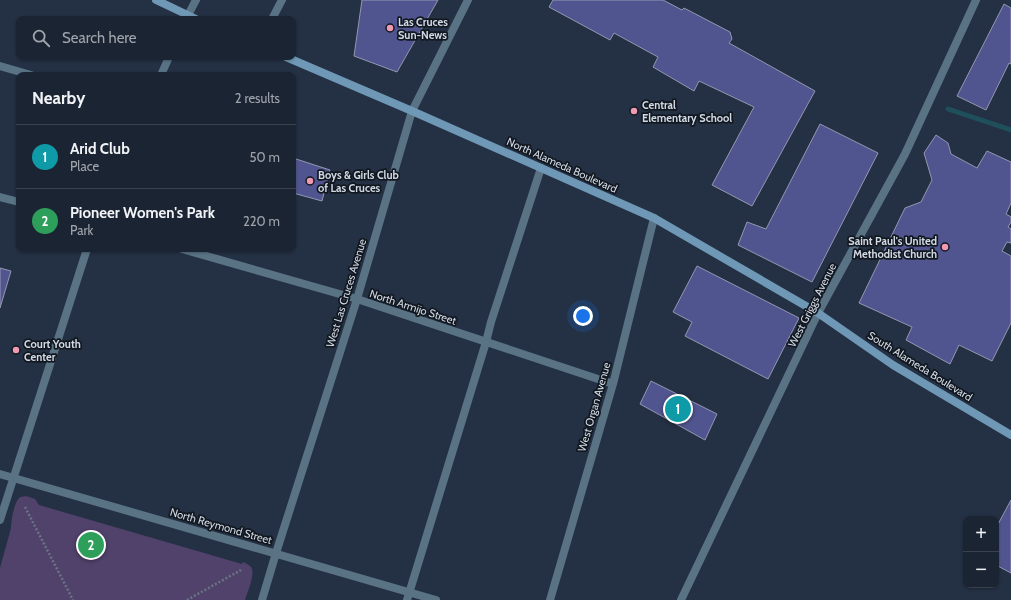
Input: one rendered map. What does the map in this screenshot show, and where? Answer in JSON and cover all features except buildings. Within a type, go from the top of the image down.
[{"type":"main road","points":[[156,0],[185,16]]},
{"type":"main road","name":"North Alameda Boulevard","points":[[293,60],[654,218],[818,313]]},
{"type":"main road","name":"South Alameda Boulevard","points":[[818,313],[893,365],[1011,435]]},
{"type":"street","points":[[188,16],[196,0]]},
{"type":"street","points":[[274,16],[282,0]]},
{"type":"street","name":"West Las Cruces Avenue","points":[[262,600],[357,299],[412,111],[468,0]]},
{"type":"street","name":"West Griggs Avenue","points":[[681,600],[818,313],[905,154],[976,0]]},
{"type":"street","points":[[163,72],[169,60]]},
{"type":"street","points":[[0,66],[21,72]]},
{"type":"street","points":[[408,596],[491,322],[541,168]]},
{"type":"street","points":[[0,196],[16,201]]},
{"type":"street","name":"West Organ Avenue","points":[[550,600],[613,384],[654,218]]},
{"type":"street","points":[[0,520],[86,252]]},
{"type":"street","name":"North Armijo Street","points":[[192,252],[357,299],[613,384]]},
{"type":"street","name":"North Reymond Street","points":[[0,474],[276,553],[408,596],[436,600]]},
{"type":"path","points":[[25,507],[74,600]]},
{"type":"path","points":[[187,600],[241,570]]},
{"type":"shaded area","points":[[26,496],[35,499],[39,505],[242,564],[243,562],[251,567],[252,570],[251,583],[245,600],[0,600],[0,568],[11,528],[13,512],[17,500]]},
{"type":"waterway","points":[[948,109],[1011,130]]},
{"type":"place","name":"Las Cruces Sun-News","points":[[390,28]]},
{"type":"place","name":"Central Elementary School","points":[[634,111]]},
{"type":"place","name":"Boys & Girls Club of Las Cruces","points":[[310,181]]},
{"type":"place","name":"Saint Paul's United Methodist Church","points":[[945,247]]},
{"type":"place","name":"Court Youth Center","points":[[16,350]]},
{"type":"place","name":"Arid Club","points":[[678,409]]},
{"type":"place","name":"Pioneer Women's Park","points":[[91,545]]}]
